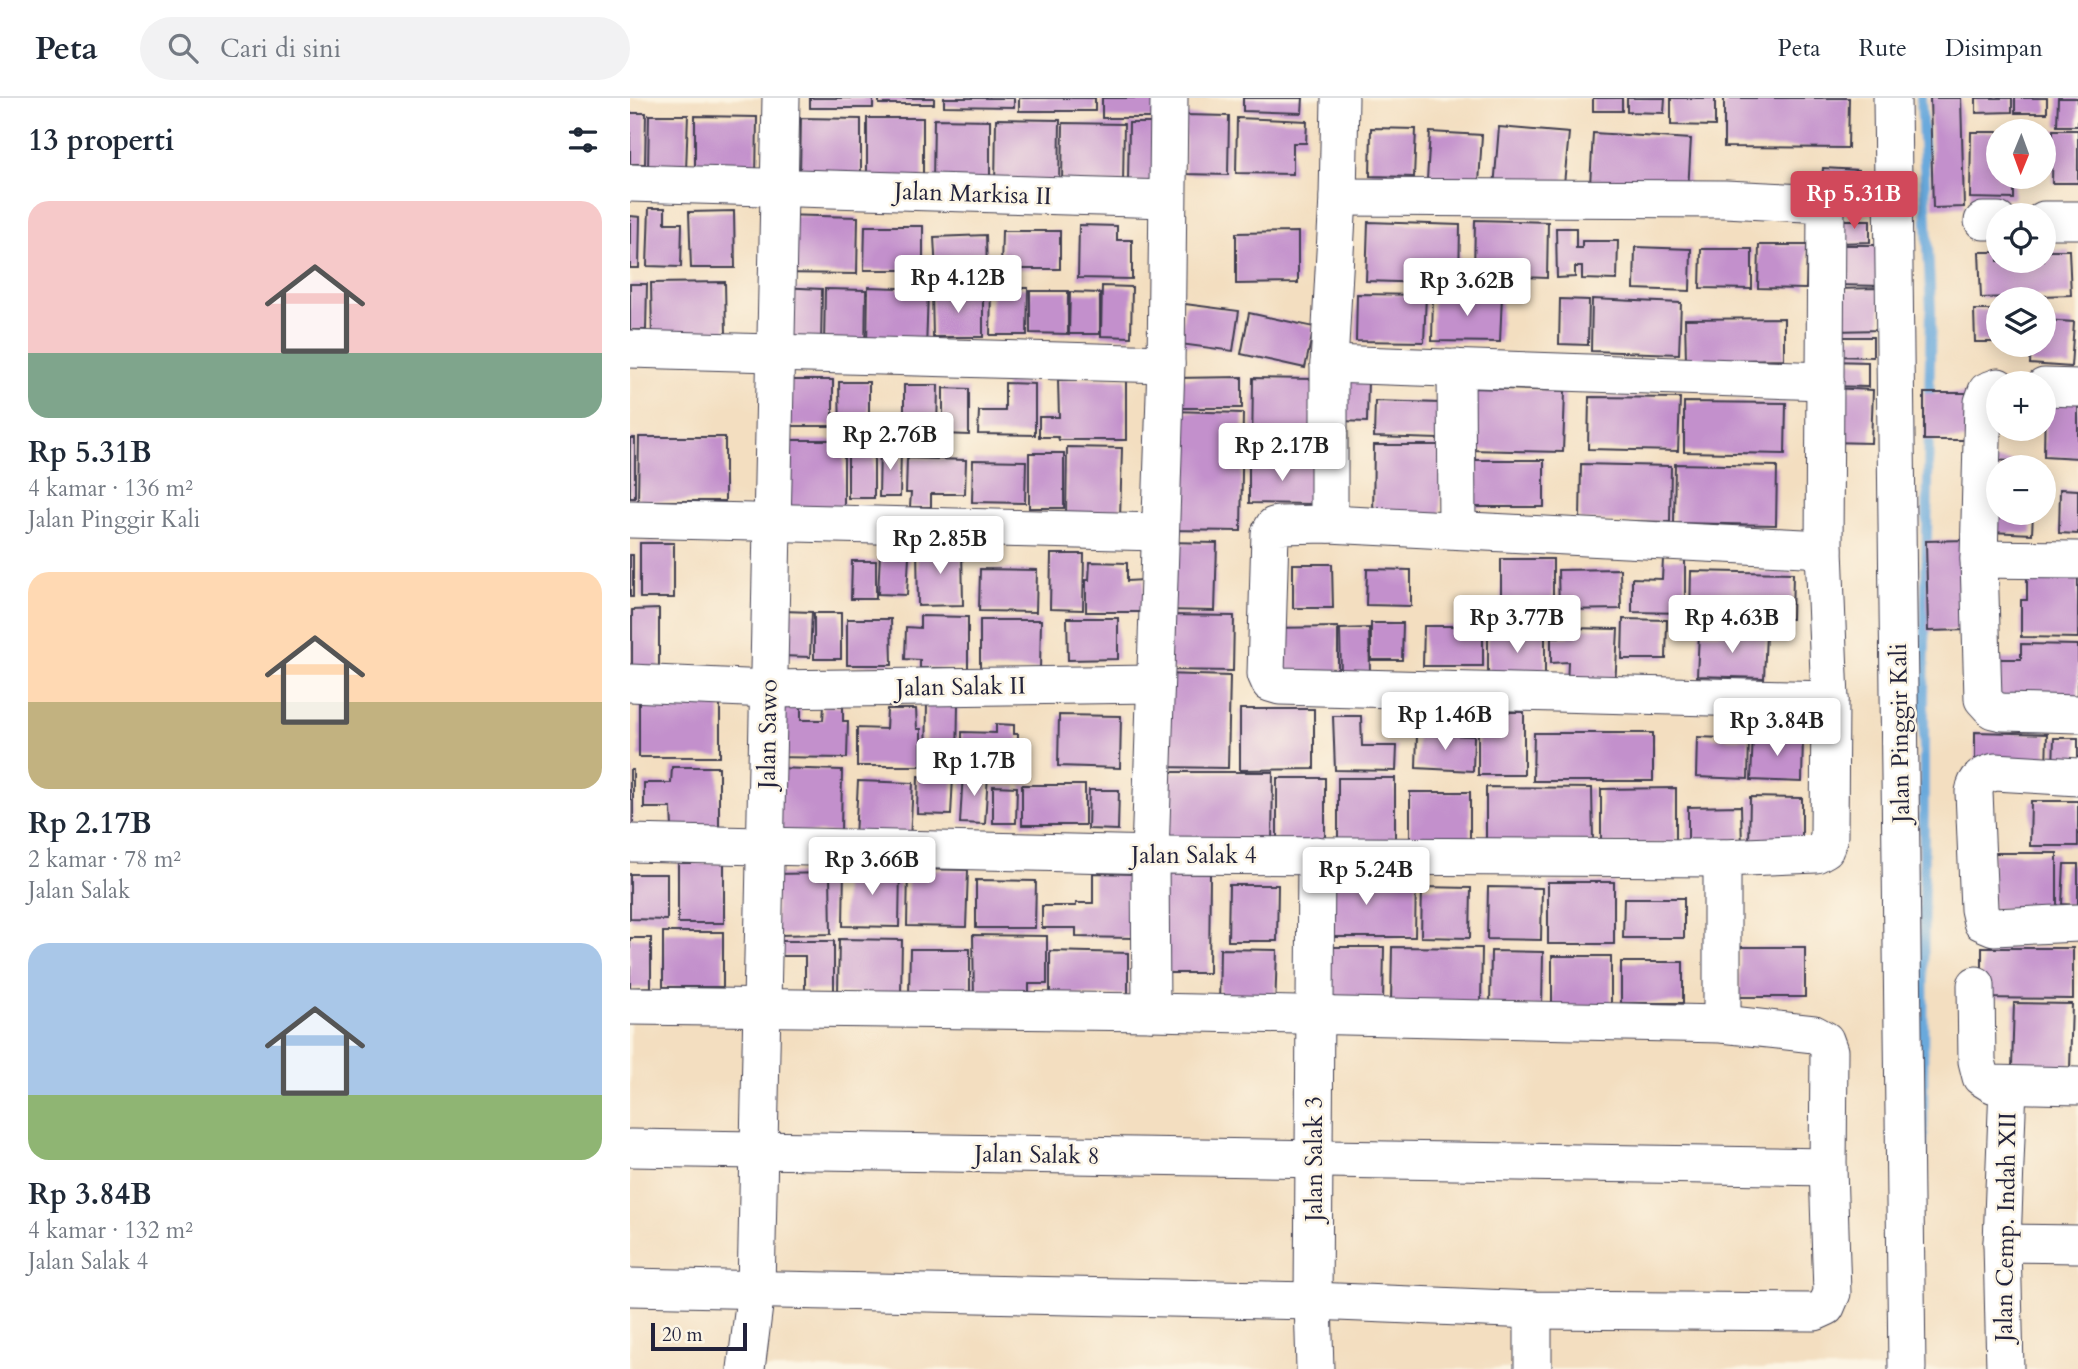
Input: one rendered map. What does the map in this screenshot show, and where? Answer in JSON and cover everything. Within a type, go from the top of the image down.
[{"type":"street","name":"Jalan Sawo","points":[[746,1369],[756,1290],[781,98]]},
{"type":"street","points":[[1151,1012],[1150,855],[1158,532],[1166,364],[1169,98]]},
{"type":"street","points":[[1329,524],[1329,364],[1340,98]]},
{"type":"street","name":"Jalan Pinggir Kali","points":[[1892,98],[1907,1369]]},
{"type":"street","name":"Jalan Markisa II","points":[[630,183],[1167,199]]},
{"type":"street","points":[[1338,197],[1725,199],[1826,204],[1824,549],[1830,700],[1270,683],[1266,674],[1270,533],[1274,526],[1278,525],[1329,524],[1824,549]]},
{"type":"street","points":[[2056,220],[2078,220]]},
{"type":"street","points":[[630,349],[1166,364]]},
{"type":"street","points":[[1329,364],[1825,381]]},
{"type":"street","points":[[1456,368],[1457,530]]},
{"type":"street","points":[[2056,387],[2078,388]]},
{"type":"street","points":[[1986,394],[1983,402],[1979,559],[1983,699],[1993,710],[2002,712],[2078,714]]},
{"type":"street","points":[[630,519],[1158,532]]},
{"type":"street","points":[[1979,559],[2078,560]]},
{"type":"street","name":"Jalan Salak II","points":[[630,683],[769,690],[1154,684]]},
{"type":"street","name":"Jalan Salak 4","points":[[630,843],[1150,855],[1722,858],[1820,853],[1828,843],[1830,700]]},
{"type":"street","points":[[2078,777],[1995,772],[1982,776],[1977,781],[1974,792],[1979,909],[1982,922],[1994,927],[2078,923]]},
{"type":"street","name":"Jalan Salak 3","points":[[1315,855],[1315,1369]]},
{"type":"street","points":[[1722,858],[1722,1024]]},
{"type":"street","points":[[1976,985],[1978,1071],[1986,1082],[2078,1086]]},
{"type":"street","points":[[630,1006],[1151,1012],[1722,1024],[1808,1033],[1825,1040],[1829,1051],[1828,1167],[1832,1293],[1825,1307],[1815,1312],[1533,1310],[1313,1301],[630,1287]]},
{"type":"street","name":"Jalan Cemp. Indah XII","points":[[2004,1369],[2001,1243],[2008,1085]]},
{"type":"street","name":"Jalan Salak 8","points":[[630,1147],[1828,1167]]},
{"type":"street","points":[[2001,1243],[2078,1244]]},
{"type":"street","points":[[1533,1310],[1533,1369]]},
{"type":"building","points":[[810,98],[873,98],[873,108],[810,108]]},
{"type":"building","points":[[879,98],[934,98],[934,104],[879,104]]},
{"type":"building","points":[[944,98],[1014,98],[1014,107],[944,106]]},
{"type":"building","points":[[1019,98],[1095,98],[1095,111],[1019,111]]},
{"type":"building","points":[[1102,98],[1158,98],[1158,118],[1102,118]]},
{"type":"building","points":[[1243,98],[1303,98],[1302,113],[1243,111]]},
{"type":"building","points":[[1593,98],[1622,98],[1622,111],[1593,111]]},
{"type":"building","points":[[1627,98],[1665,98],[1664,113],[1627,112]]},
{"type":"building","points":[[1671,98],[1715,98],[1715,126],[1671,125]]},
{"type":"building","points":[[1724,98],[1849,98],[1848,148],[1724,147]]},
{"type":"building","points":[[1930,98],[1961,98],[1964,207],[1933,208]]},
{"type":"building","points":[[1976,98],[2012,98],[2012,112],[1976,113]]},
{"type":"building","points":[[2015,98],[2047,98],[2047,113],[2015,113]]},
{"type":"building","points":[[2058,98],[2078,98],[2078,126],[2057,126]]},
{"type":"building","points":[[630,113],[646,113],[645,164],[630,164]]},
{"type":"building","points":[[649,115],[688,115],[686,171],[648,170]]},
{"type":"building","points":[[1185,115],[1229,116],[1228,175],[1185,174]]},
{"type":"building","points":[[695,116],[757,117],[756,179],[695,179]]},
{"type":"building","points":[[801,118],[861,119],[861,176],[800,176]]},
{"type":"building","points":[[867,118],[923,118],[923,181],[867,181]]},
{"type":"building","points":[[1237,118],[1307,121],[1306,143],[1293,143],[1293,174],[1236,173]]},
{"type":"building","points":[[934,119],[990,120],[990,184],[933,184]]},
{"type":"building","points":[[996,119],[1060,120],[1059,188],[995,187]]},
{"type":"building","points":[[1063,123],[1124,124],[1123,184],[1062,183]]},
{"type":"building","points":[[1129,123],[1155,123],[1155,183],[1128,183]]},
{"type":"building","points":[[1499,127],[1569,133],[1563,194],[1494,188]]},
{"type":"building","points":[[1371,128],[1416,129],[1414,177],[1370,176]]},
{"type":"building","points":[[2056,130],[2078,130],[2078,183],[2056,183]]},
{"type":"building","points":[[1430,132],[1482,135],[1479,183],[1427,180]]},
{"type":"building","points":[[1971,132],[1986,132],[1986,189],[2014,189],[2014,199],[1970,198]]},
{"type":"building","points":[[1593,133],[1691,139],[1688,191],[1590,185]]},
{"type":"building","points":[[1823,168],[1859,170],[1858,195],[1821,192]]},
{"type":"building","points":[[649,208],[665,208],[665,223],[682,223],[681,267],[647,266]]},
{"type":"building","points":[[734,211],[735,268],[691,268],[689,212]]},
{"type":"building","points":[[779,215],[858,217],[857,274],[778,273]]},
{"type":"building","points":[[630,216],[640,217],[639,268],[630,268]]},
{"type":"building","points":[[1475,220],[1548,222],[1547,278],[1474,275]]},
{"type":"building","points":[[1839,220],[1870,220],[1870,242],[1839,243]]},
{"type":"building","points":[[1368,222],[1460,225],[1459,284],[1366,281]]},
{"type":"building","points":[[1079,225],[1117,226],[1117,240],[1132,240],[1132,279],[1078,278]]},
{"type":"building","points":[[865,226],[923,226],[923,270],[864,270]]},
{"type":"building","points":[[1556,228],[1576,228],[1576,248],[1582,248],[1582,241],[1618,241],[1617,280],[1582,279],[1582,267],[1575,267],[1575,277],[1557,278]]},
{"type":"building","points":[[1002,231],[1060,231],[1060,269],[1001,269]]},
{"type":"building","points":[[1298,232],[1298,283],[1236,284],[1236,233]]},
{"type":"building","points":[[986,235],[987,271],[936,273],[934,237]]},
{"type":"building","points":[[1759,245],[1807,245],[1806,289],[1758,288]]},
{"type":"building","points":[[1833,245],[1887,245],[1887,286],[1833,285]]},
{"type":"building","points":[[1635,247],[1691,249],[1690,291],[1634,289]]},
{"type":"building","points":[[1701,249],[1752,249],[1752,289],[1700,288]]},
{"type":"building","points":[[2056,250],[2069,250],[2071,295],[2056,296],[2056,287],[1986,287],[1986,298],[1981,298],[1979,252],[1986,252],[1986,273],[2056,273]]},
{"type":"building","points":[[725,282],[726,334],[652,335],[651,283]]},
{"type":"building","points":[[630,284],[647,284],[646,330],[630,330]]},
{"type":"building","points":[[1102,286],[1132,287],[1131,337],[1101,336]]},
{"type":"building","points":[[779,287],[822,289],[821,346],[778,345]]},
{"type":"building","points":[[868,287],[928,289],[926,351],[867,350]]},
{"type":"building","points":[[991,288],[1028,288],[1027,335],[990,335]]},
{"type":"building","points":[[1880,288],[1880,330],[1834,331],[1833,289]]},
{"type":"building","points":[[825,289],[866,290],[865,348],[824,347]]},
{"type":"building","points":[[1030,291],[1068,291],[1068,334],[1030,333]]},
{"type":"building","points":[[983,292],[983,337],[933,337],[932,293]]},
{"type":"building","points":[[1070,292],[1100,293],[1100,334],[1069,334]]},
{"type":"building","points":[[1357,294],[1426,295],[1424,342],[1356,341]]},
{"type":"building","points":[[1433,294],[1502,295],[1500,342],[1432,341]]},
{"type":"building","points":[[1560,299],[1589,300],[1588,345],[1559,344]]},
{"type":"building","points":[[1592,299],[1681,303],[1679,354],[1591,351]]},
{"type":"building","points":[[1185,304],[1239,311],[1233,351],[1180,344]]},
{"type":"building","points":[[1974,310],[1986,310],[1986,342],[1975,342]]},
{"type":"building","points":[[1249,313],[1314,327],[1305,368],[1241,354]]},
{"type":"building","points":[[1784,318],[1784,359],[1686,361],[1685,319]]},
{"type":"building","points":[[2056,321],[2074,322],[2071,367],[2030,364],[2030,357],[2056,357]]},
{"type":"building","points":[[1828,337],[1873,337],[1873,357],[1828,356]]},
{"type":"building","points":[[1830,361],[1868,362],[1868,387],[1829,386]]},
{"type":"building","points":[[1242,377],[1242,408],[1174,408],[1174,378]]},
{"type":"building","points":[[1253,378],[1314,379],[1312,458],[1252,457]]},
{"type":"building","points":[[1126,379],[1126,440],[1059,440],[1058,437],[1039,437],[1039,417],[1059,417],[1058,380]]},
{"type":"building","points":[[1342,379],[1368,379],[1367,422],[1342,421]]},
{"type":"building","points":[[776,380],[833,380],[833,426],[776,426]]},
{"type":"building","points":[[839,382],[869,382],[869,435],[840,435]]},
{"type":"building","points":[[1005,383],[1035,384],[1035,435],[978,434],[979,411],[1005,411]]},
{"type":"building","points":[[904,385],[938,385],[937,431],[904,431]]},
{"type":"building","points":[[943,388],[969,389],[969,435],[943,434]]},
{"type":"building","points":[[1472,388],[1565,391],[1563,452],[1470,450]]},
{"type":"building","points":[[1831,388],[1873,390],[1871,443],[1829,442]]},
{"type":"building","points":[[1924,393],[1969,393],[1969,440],[1924,440]]},
{"type":"building","points":[[1589,397],[1680,398],[1678,451],[1588,449]]},
{"type":"building","points":[[2056,399],[2078,400],[2078,458],[2044,455],[2044,441],[2056,441]]},
{"type":"building","points":[[1375,401],[1440,403],[1439,439],[1374,437]]},
{"type":"building","points":[[1684,402],[1786,403],[1785,454],[1684,452]]},
{"type":"building","points":[[1171,411],[1243,413],[1241,531],[1168,530]]},
{"type":"building","points":[[639,437],[725,437],[725,501],[638,501]]},
{"type":"building","points":[[630,438],[635,438],[635,498],[630,498]]},
{"type":"building","points":[[777,440],[844,440],[844,509],[777,509]]},
{"type":"building","points":[[848,445],[874,445],[874,498],[848,498]]},
{"type":"building","points":[[1374,445],[1442,445],[1440,518],[1373,518]]},
{"type":"building","points":[[880,447],[901,447],[900,497],[879,497]]},
{"type":"building","points":[[1067,447],[1122,448],[1120,519],[1066,518]]},
{"type":"building","points":[[1029,453],[1064,453],[1064,508],[1029,508]]},
{"type":"building","points":[[907,458],[966,460],[965,494],[931,494],[931,507],[910,507],[911,493],[906,493]]},
{"type":"building","points":[[973,460],[1026,461],[1025,503],[972,502]]},
{"type":"building","points":[[1473,460],[1544,460],[1544,507],[1472,507]]},
{"type":"building","points":[[1249,462],[1314,463],[1314,504],[1249,503]]},
{"type":"building","points":[[1581,464],[1671,466],[1670,522],[1580,520]]},
{"type":"building","points":[[1675,464],[1777,466],[1776,525],[1674,523]]},
{"type":"building","points":[[2060,489],[2078,490],[2078,534],[2059,533]]},
{"type":"building","points":[[1991,525],[2032,525],[2032,534],[1991,532]]},
{"type":"building","points":[[1966,540],[1968,630],[1928,631],[1926,541]]},
{"type":"building","points":[[1166,542],[1217,543],[1215,611],[1164,610]]},
{"type":"building","points":[[640,543],[674,543],[674,598],[640,598]]},
{"type":"building","points":[[917,547],[962,547],[963,605],[918,606]]},
{"type":"building","points":[[880,554],[909,556],[907,595],[878,594]]},
{"type":"building","points":[[1051,554],[1084,554],[1083,610],[1050,609]]},
{"type":"building","points":[[630,555],[633,555],[633,597],[630,597]]},
{"type":"building","points":[[1501,559],[1553,559],[1553,606],[1501,606]]},
{"type":"building","points":[[1663,559],[1685,559],[1685,613],[1632,612],[1632,578],[1662,579]]},
{"type":"building","points":[[852,561],[876,561],[876,599],[851,599]]},
{"type":"building","points":[[1090,562],[1127,563],[1127,581],[1144,580],[1144,612],[1086,612],[1086,580],[1089,580]]},
{"type":"building","points":[[1293,564],[1332,564],[1333,608],[1293,608]]},
{"type":"building","points":[[980,569],[1037,570],[1036,612],[979,611]]},
{"type":"building","points":[[1367,569],[1411,570],[1411,606],[1366,605]]},
{"type":"building","points":[[1620,569],[1621,609],[1559,610],[1558,570]]},
{"type":"building","points":[[1691,571],[1793,573],[1792,619],[1690,618]]},
{"type":"building","points":[[2027,576],[2078,577],[2078,638],[2021,637],[2021,600],[2027,600]]},
{"type":"building","points":[[659,609],[659,673],[632,673],[632,610]]},
{"type":"building","points":[[783,611],[812,612],[810,657],[781,656]]},
{"type":"building","points":[[814,613],[841,613],[841,659],[814,659]]},
{"type":"building","points":[[1167,615],[1234,616],[1233,671],[1166,670]]},
{"type":"building","points":[[920,616],[968,617],[968,668],[920,668],[920,660],[905,659],[906,627],[920,628]]},
{"type":"building","points":[[1067,618],[1118,618],[1118,659],[1068,660]]},
{"type":"building","points":[[847,619],[891,619],[892,665],[847,665]]},
{"type":"building","points":[[1623,619],[1667,620],[1666,659],[1622,659]]},
{"type":"building","points":[[980,620],[1041,620],[1040,669],[980,669]]},
{"type":"building","points":[[1371,623],[1403,623],[1402,660],[1371,660]]},
{"type":"building","points":[[1424,626],[1483,626],[1483,666],[1423,666]]},
{"type":"building","points":[[1338,627],[1338,673],[1270,674],[1269,628]]},
{"type":"building","points":[[1369,628],[1370,674],[1341,675],[1340,629]]},
{"type":"building","points":[[1569,628],[1618,629],[1615,688],[1567,686],[1568,662],[1551,663],[1551,637],[1569,637]]},
{"type":"building","points":[[1488,631],[1545,632],[1545,679],[1488,678]]},
{"type":"building","points":[[1699,633],[1766,634],[1764,678],[1697,676]]},
{"type":"building","points":[[2021,644],[2078,645],[2078,698],[1992,698],[1991,659],[2021,659]]},
{"type":"building","points":[[1162,674],[1230,676],[1228,768],[1160,767]]},
{"type":"building","points":[[639,701],[720,701],[720,757],[639,757]]},
{"type":"building","points":[[927,703],[958,704],[957,763],[926,763]]},
{"type":"building","points":[[775,706],[801,706],[801,720],[823,720],[824,706],[843,707],[843,721],[848,721],[847,758],[771,757]]},
{"type":"building","points":[[887,709],[916,709],[917,729],[921,729],[921,766],[857,766],[857,728],[886,729]]},
{"type":"building","points":[[1240,709],[1314,709],[1314,769],[1240,770]]},
{"type":"building","points":[[1478,712],[1524,712],[1524,775],[1478,775]]},
{"type":"building","points":[[1059,715],[1121,716],[1120,768],[1058,766]]},
{"type":"building","points":[[1333,716],[1361,716],[1362,746],[1397,746],[1396,771],[1335,770]]},
{"type":"building","points":[[996,724],[1014,725],[1014,734],[1018,734],[1017,765],[962,763],[962,732],[996,733]]},
{"type":"building","points":[[1975,732],[2047,734],[2046,768],[1975,766]]},
{"type":"building","points":[[1534,733],[1653,733],[1653,781],[1533,781]]},
{"type":"building","points":[[1417,734],[1474,736],[1473,771],[1416,768]]},
{"type":"building","points":[[1753,734],[1803,736],[1802,782],[1751,780]]},
{"type":"building","points":[[1697,737],[1749,739],[1748,779],[1696,777]]},
{"type":"building","points":[[2054,738],[2078,738],[2078,769],[2053,768]]},
{"type":"building","points":[[672,767],[719,767],[719,827],[672,827],[671,808],[644,808],[644,783],[671,783]]},
{"type":"building","points":[[774,768],[842,770],[841,833],[773,832]]},
{"type":"building","points":[[630,770],[633,770],[633,835],[630,835]]},
{"type":"building","points":[[963,772],[988,774],[985,824],[960,823]]},
{"type":"building","points":[[1153,772],[1273,772],[1272,845],[1153,845]]},
{"type":"building","points":[[918,776],[953,777],[951,815],[917,814]]},
{"type":"building","points":[[1277,778],[1325,778],[1325,852],[1277,852]]},
{"type":"building","points":[[1338,778],[1395,778],[1395,847],[1338,847]]},
{"type":"building","points":[[858,781],[913,783],[910,840],[855,837]]},
{"type":"building","points":[[1022,785],[1085,785],[1085,825],[1022,825]]},
{"type":"building","points":[[993,786],[1017,787],[1016,823],[993,823]]},
{"type":"building","points":[[1486,787],[1592,788],[1593,842],[1486,843]]},
{"type":"building","points":[[1676,788],[1676,844],[1601,844],[1601,789]]},
{"type":"building","points":[[1089,790],[1119,790],[1118,830],[1088,829]]},
{"type":"building","points":[[1410,792],[1470,792],[1470,840],[1410,839]]},
{"type":"building","points":[[1750,797],[1802,798],[1802,846],[1749,845]]},
{"type":"building","points":[[2031,801],[2078,801],[2078,846],[2030,846]]},
{"type":"building","points":[[1741,806],[1742,848],[1688,849],[1688,807]]},
{"type":"building","points":[[1993,853],[2057,853],[2057,909],[1992,909]]},
{"type":"building","points":[[678,863],[724,863],[724,923],[678,923]]},
{"type":"building","points":[[2064,864],[2078,864],[2078,905],[2062,904]]},
{"type":"building","points":[[844,867],[900,868],[899,927],[843,926]]},
{"type":"building","points":[[908,869],[968,870],[966,927],[907,926]]},
{"type":"building","points":[[830,873],[831,934],[776,935],[775,874]]},
{"type":"building","points":[[1093,873],[1134,874],[1133,938],[1076,937],[1076,928],[1042,928],[1042,906],[1093,903]]},
{"type":"building","points":[[1152,873],[1210,874],[1209,973],[1151,973]]},
{"type":"building","points":[[630,874],[667,874],[667,920],[630,919]]},
{"type":"building","points":[[1316,876],[1416,877],[1415,937],[1316,937]]},
{"type":"building","points":[[976,880],[1036,881],[1035,928],[976,928]]},
{"type":"building","points":[[1548,882],[1614,882],[1614,944],[1548,944]]},
{"type":"building","points":[[1229,885],[1278,885],[1277,941],[1228,941]]},
{"type":"building","points":[[1422,887],[1471,888],[1470,938],[1421,937]]},
{"type":"building","points":[[1488,887],[1542,888],[1541,940],[1487,939]]},
{"type":"building","points":[[1624,898],[1684,898],[1684,938],[1623,938]]},
{"type":"building","points":[[663,932],[723,932],[723,987],[663,987]]},
{"type":"building","points":[[973,935],[1047,936],[1047,984],[1029,984],[1029,1001],[974,1001]]},
{"type":"building","points":[[630,938],[651,938],[651,987],[630,988]]},
{"type":"building","points":[[839,939],[902,940],[901,994],[838,993]]},
{"type":"building","points":[[776,941],[834,941],[834,990],[805,990],[805,956],[776,956]]},
{"type":"building","points":[[1328,947],[1384,947],[1383,1004],[1327,1003]]},
{"type":"building","points":[[1392,947],[1482,948],[1481,1005],[1391,1004]]},
{"type":"building","points":[[1740,947],[1805,947],[1805,997],[1740,997]]},
{"type":"building","points":[[1982,948],[2073,948],[2073,999],[1982,998]]},
{"type":"building","points":[[910,949],[970,949],[970,996],[909,996]]},
{"type":"building","points":[[1220,949],[1277,950],[1275,1011],[1219,1010]]},
{"type":"building","points":[[1050,951],[1128,953],[1128,995],[1050,994]]},
{"type":"building","points":[[1491,951],[1543,952],[1542,1007],[1490,1006]]},
{"type":"building","points":[[1552,956],[1611,956],[1611,1007],[1552,1007]]},
{"type":"building","points":[[1621,962],[1683,962],[1683,1003],[1621,1003]]},
{"type":"building","points":[[2014,1003],[2072,1004],[2070,1069],[2012,1068]]},
{"type":"waterway","points":[[1921,98],[1931,310],[1929,405]]},
{"type":"waterway","points":[[1923,1175],[1924,693],[1929,427]]}]
